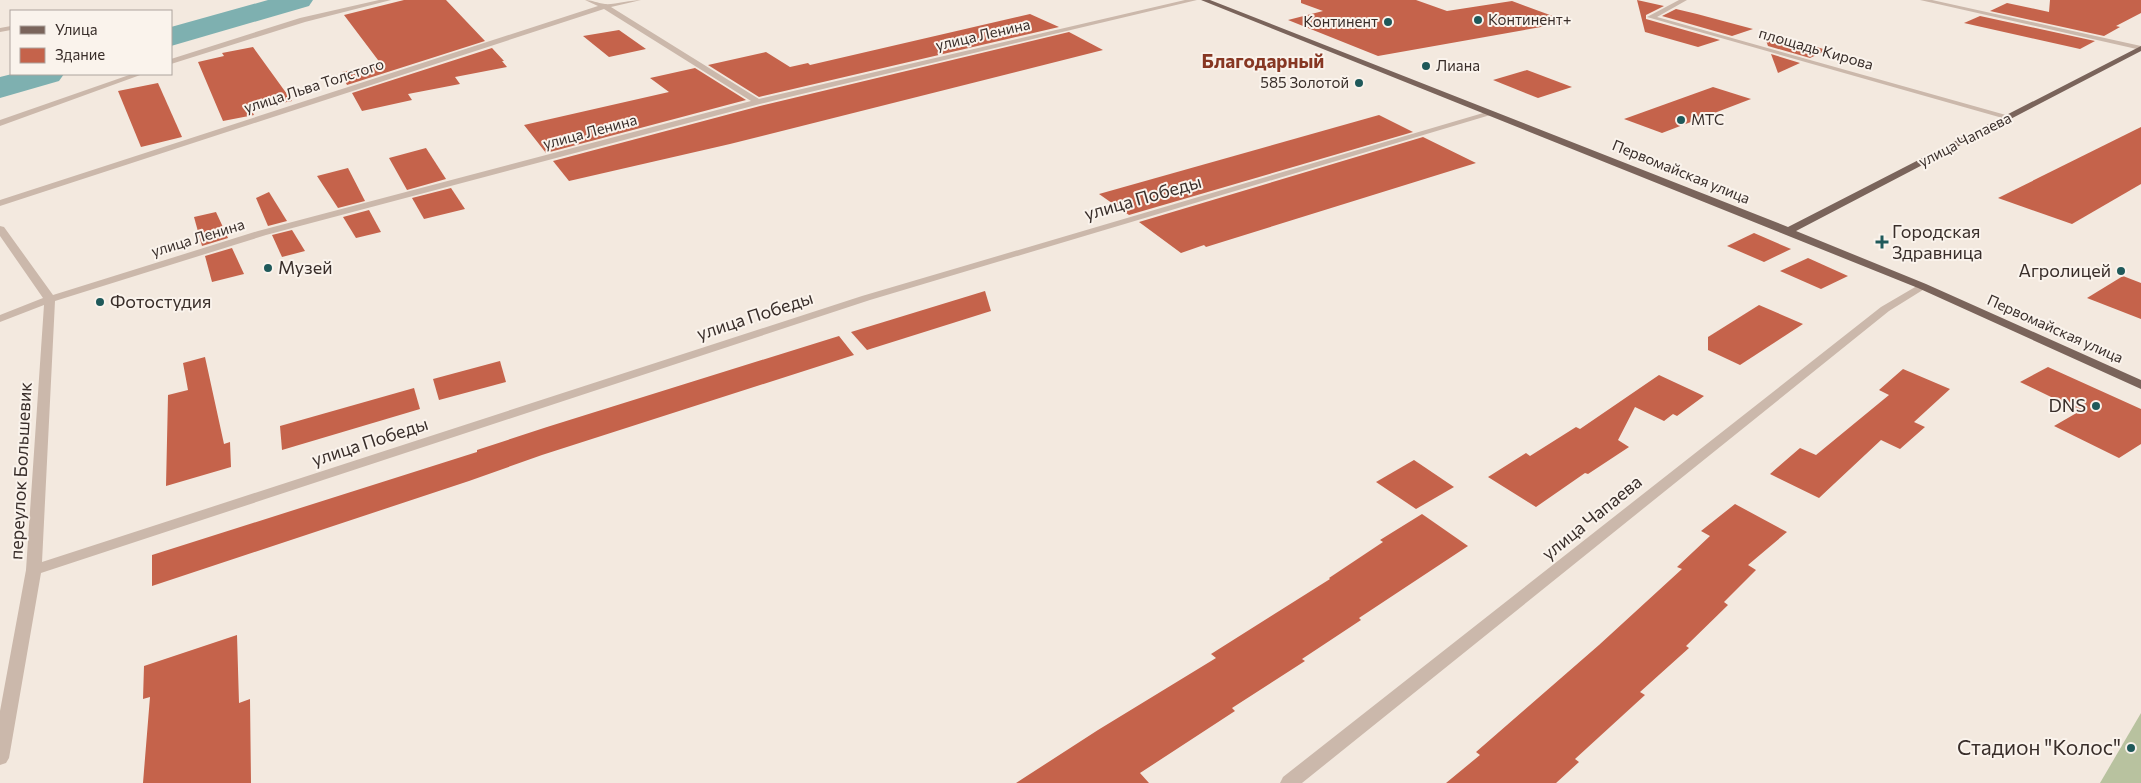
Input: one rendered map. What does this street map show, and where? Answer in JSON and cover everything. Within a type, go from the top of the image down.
[{"type":"main road","name":"Первомайская улица","points":[[1204,0],[1493,113],[1922,286],[2141,385]]},
{"type":"main road","name":"улица Чапаева","points":[[1788,231],[2141,48]]},
{"type":"street","points":[[172,62],[302,20],[388,0]]},
{"type":"street","points":[[588,0],[606,6],[758,102]]},
{"type":"street","name":"улица Льва Толстого","points":[[0,203],[606,6],[638,0]]},
{"type":"street","name":"улица Ленина","points":[[0,319],[50,299],[262,233],[758,102],[1194,0]]},
{"type":"street","name":"площадь Кирова","points":[[1684,0],[1651,17],[2009,117]]},
{"type":"street","points":[[1923,0],[2141,48]]},
{"type":"street","points":[[0,123],[136,75]]},
{"type":"street","name":"улица Победы","points":[[34,570],[866,298],[1493,113]]},
{"type":"street","points":[[0,228],[50,299]]},
{"type":"street","name":"улица Чапаева","points":[[1289,783],[1885,309],[1922,286]]},
{"type":"street","name":"переулок Большевик","points":[[0,758],[34,570],[50,299]]},
{"type":"green space","name":"Стадион \"Колос\"","points":[[2141,713],[2141,783],[2100,783]]},
{"type":"building","points":[[404,0],[446,0],[485,41],[347,85],[344,79],[347,78],[342,72],[381,64],[344,15]]},
{"type":"building","points":[[1301,0],[1416,0],[1447,11],[1512,1],[1569,22],[1378,56],[1288,20],[1323,11],[1301,3]]},
{"type":"building","points":[[1637,0],[1664,6],[1646,15],[1646,19],[1720,40],[1698,47],[1645,32]]},
{"type":"building","points":[[2050,0],[2141,0],[2141,13],[2116,26],[2120,27],[2104,36],[1990,11],[2007,3],[2049,12]]},
{"type":"building","points":[[1676,9],[1753,29],[1732,36],[1662,16]]},
{"type":"building","points":[[1030,14],[1059,27],[759,97],[708,65],[766,52],[790,67],[808,63],[810,65]]},
{"type":"building","points":[[1980,16],[2095,41],[2080,49],[1964,23]]},
{"type":"building","points":[[619,30],[646,49],[609,57],[583,36]]},
{"type":"building","points":[[1069,32],[1103,50],[730,144],[569,181],[553,161],[760,106]]},
{"type":"building","points":[[1763,32],[1827,50],[1810,58],[1768,46]]},
{"type":"building","points":[[253,47],[292,101],[251,109],[254,115],[223,121],[198,62],[224,56],[222,53]]},
{"type":"building","points":[[492,48],[507,67],[455,77],[460,84],[408,94],[412,100],[362,111],[352,93]]},
{"type":"building","points":[[1771,54],[1800,63],[1778,73]]},
{"type":"building","points":[[695,68],[746,100],[546,153],[524,125],[669,92],[650,78]]},
{"type":"building","points":[[1527,70],[1572,87],[1538,98],[1493,80]]},
{"type":"building","points":[[158,83],[182,137],[141,147],[118,91]]},
{"type":"building","points":[[1713,87],[1751,99],[1662,133],[1624,119]]},
{"type":"building","points":[[1379,115],[1413,132],[1129,215],[1099,194]]},
{"type":"building","points":[[2141,127],[2141,184],[2072,224],[1998,198]]},
{"type":"building","points":[[1423,137],[1476,163],[1206,247],[1204,245],[1181,253],[1139,222]]},
{"type":"building","points":[[426,148],[446,179],[407,190],[389,158]]},
{"type":"building","points":[[348,168],[365,201],[338,208],[317,176]]},
{"type":"building","points":[[451,188],[465,209],[424,219],[412,198]]},
{"type":"building","points":[[269,192],[287,221],[268,226],[256,198]]},
{"type":"building","points":[[369,210],[381,232],[356,238],[343,217]]},
{"type":"building","points":[[216,212],[228,238],[202,246],[194,217]]},
{"type":"building","points":[[292,230],[305,251],[282,257],[272,235]]},
{"type":"building","points":[[1754,233],[1791,249],[1764,262],[1727,246]]},
{"type":"building","points":[[232,248],[244,274],[212,282],[205,256]]},
{"type":"building","points":[[1808,258],[1848,276],[1821,289],[1780,271]]},
{"type":"building","points":[[2123,276],[2141,283],[2141,319],[2087,298]]},
{"type":"building","points":[[985,291],[991,311],[867,350],[851,332]]},
{"type":"building","points":[[1759,305],[1803,324],[1740,365],[1708,350],[1708,337]]},
{"type":"building","points":[[839,336],[854,355],[542,455],[152,586],[152,555],[477,452],[477,450],[547,427]]},
{"type":"building","points":[[205,357],[224,444],[230,442],[231,467],[166,486],[168,395],[188,390],[183,363]]},
{"type":"building","points":[[500,361],[506,382],[439,400],[433,379]]},
{"type":"building","points":[[2048,367],[2141,409],[2141,444],[2119,458],[2054,426],[2080,411],[2020,382]]},
{"type":"building","points":[[1903,369],[1950,389],[1914,422],[1925,427],[1900,449],[1881,440],[1819,498],[1770,474],[1800,448],[1816,455],[1889,395],[1879,390]]},
{"type":"building","points":[[1659,375],[1704,396],[1677,416],[1673,414],[1664,421],[1635,407],[1618,440],[1629,447],[1588,474],[1585,473],[1536,507],[1488,477],[1526,453],[1530,456],[1576,427],[1580,429]]},
{"type":"building","points":[[414,388],[420,409],[282,450],[280,426]]},
{"type":"building","points":[[1414,460],[1454,487],[1416,509],[1376,482]]},
{"type":"building","points":[[1735,504],[1787,532],[1748,565],[1756,570],[1724,602],[1728,605],[1686,646],[1689,648],[1640,692],[1645,695],[1575,759],[1579,762],[1556,783],[1446,783],[1480,755],[1476,752],[1599,645],[1682,569],[1677,567],[1710,536],[1701,531]]},
{"type":"building","points":[[1422,514],[1468,546],[1359,618],[1361,620],[1302,659],[1305,661],[1232,708],[1235,711],[1140,773],[1149,783],[1016,783],[1216,658],[1211,654],[1330,579],[1383,542],[1380,540]]},
{"type":"building","points":[[237,635],[239,703],[250,699],[251,783],[143,783],[150,697],[143,699],[144,666]]},
{"type":"waterway","points":[[172,37],[299,0]]},
{"type":"waterway","points":[[0,88],[44,75]]},
{"type":"place","name":"Континент+","points":[[1478,20]]},
{"type":"place","name":"Континент","points":[[1388,22]]},
{"type":"place","name":"Лиана","points":[[1426,66]]},
{"type":"place","name":"585 Золотой","points":[[1359,83]]},
{"type":"place","name":"МТС","points":[[1681,120]]},
{"type":"place","name":"Городская Здравница","points":[[1882,242]]},
{"type":"place","name":"Музей","points":[[268,268]]},
{"type":"place","name":"Агролицей","points":[[2121,271]]},
{"type":"place","name":"Фотостудия","points":[[100,302]]},
{"type":"place","name":"DNS","points":[[2096,406]]},
{"type":"place","name":"Стадион \"Колос\"","points":[[2131,748]]},
{"type":"district","name":"Благодарный","points":[[1263,61]]}]
